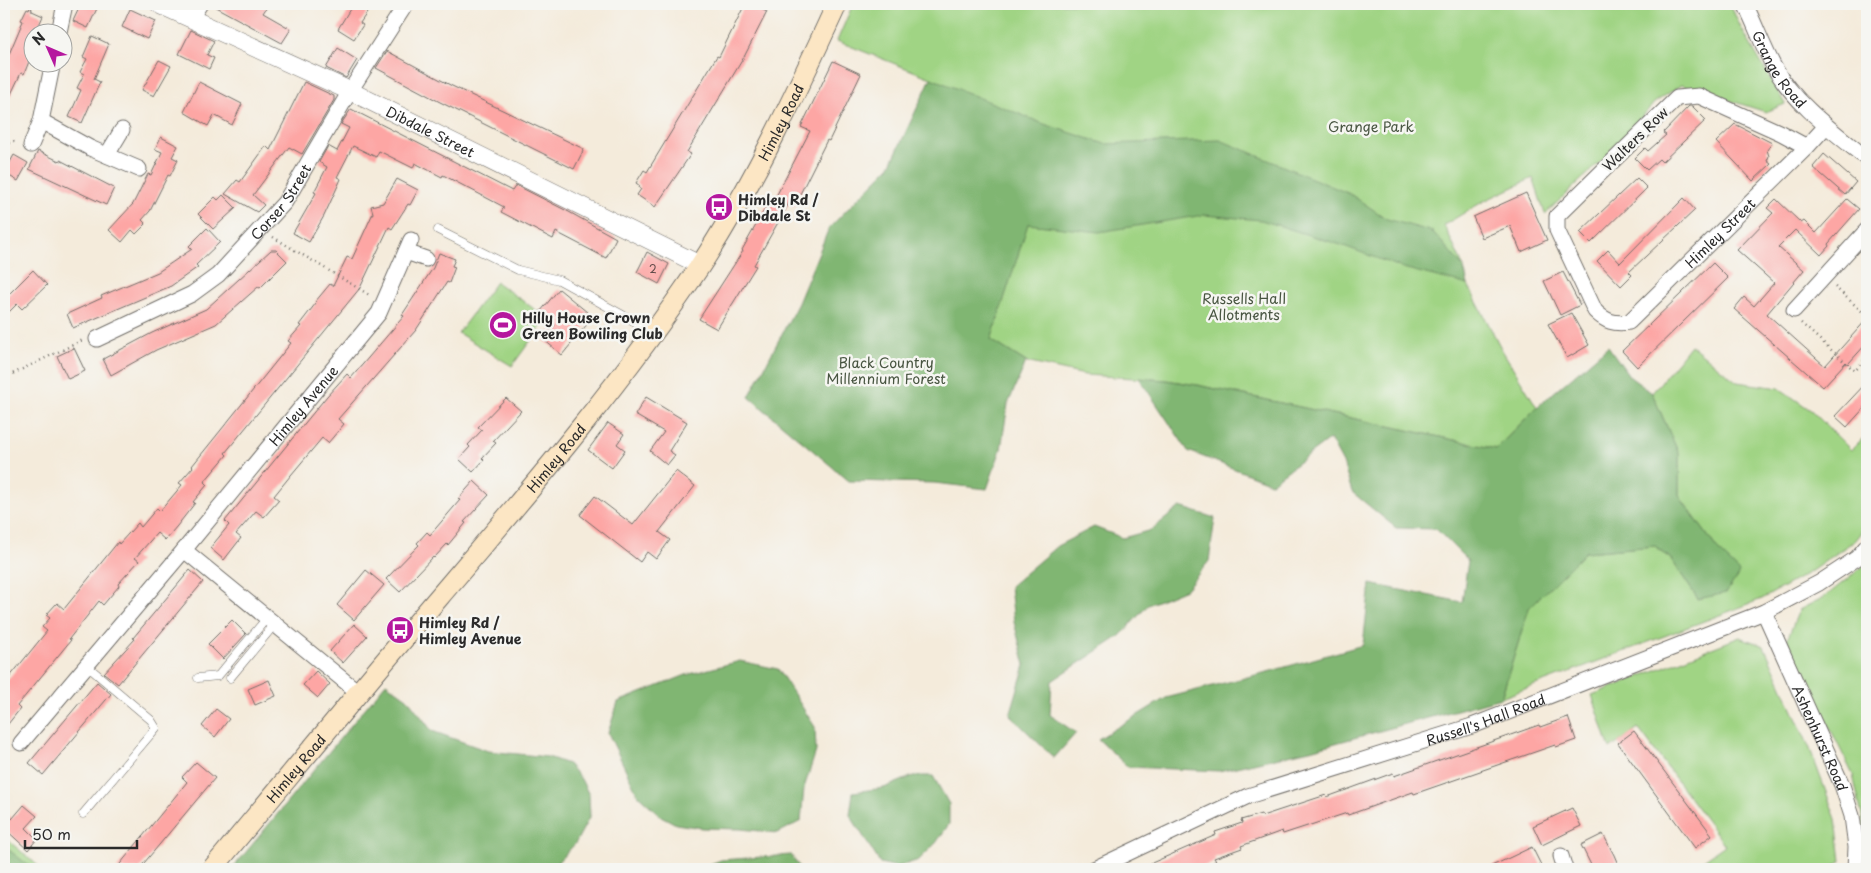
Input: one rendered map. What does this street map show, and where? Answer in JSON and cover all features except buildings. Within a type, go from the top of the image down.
[{"type":"main road","name":"Himley Road","points":[[212,869],[358,692],[543,474],[630,366],[700,265],[752,179],[838,4]]},
{"type":"street","points":[[61,22],[65,4]]},
{"type":"street","name":"Dibdale Street","points":[[159,4],[195,11],[350,91],[700,265]]},
{"type":"street","name":"Corser Street","points":[[97,339],[192,294],[206,285],[218,275],[260,230],[285,202],[350,91],[406,4]]},
{"type":"street","name":"Grange Road","points":[[1746,4],[1775,68],[1795,94],[1826,126],[1867,157]]},
{"type":"street","points":[[31,145],[41,121],[51,72]]},
{"type":"street","name":"Walters Row","points":[[1603,319],[1595,311],[1557,230],[1557,216],[1677,98],[1699,96],[1781,133],[1807,147]]},
{"type":"street","points":[[41,121],[107,155],[139,169]]},
{"type":"street","name":"Himley Street","points":[[1603,319],[1619,323],[1629,322],[1826,126]]},
{"type":"street","points":[[107,155],[122,130]]},
{"type":"street","points":[[1794,310],[1867,230]]},
{"type":"street","name":"Himley Avenue","points":[[20,743],[184,550],[379,313],[408,246],[426,259]]},
{"type":"street","name":"Russell's Hall Road","points":[[1094,869],[1248,796],[1472,726],[1764,612],[1818,583],[1857,558],[1867,546]]},
{"type":"street","points":[[184,550],[358,692]]},
{"type":"street","name":"Ashenhurst Road","points":[[1764,612],[1842,785],[1852,816],[1856,847],[1855,869]]},
{"type":"lane","points":[[438,230],[518,270],[559,280],[654,332]]},
{"type":"lane","points":[[230,678],[271,621]]},
{"type":"lane","points":[[198,678],[218,676],[271,621]]},
{"type":"lane","points":[[83,814],[156,728],[151,720],[86,666]]},
{"type":"path","points":[[260,230],[384,304]]},
{"type":"path","points":[[1824,278],[1867,316]]},
{"type":"path","points":[[1794,310],[1791,313],[1855,372],[1867,358]]},
{"type":"path","points":[[4,378],[82,340],[97,339]]},
{"type":"green space","name":"Grange Park","points":[[853,4],[1730,4],[1741,28],[1785,104],[1766,112],[1681,85],[1654,103],[1617,146],[1545,214],[1533,178],[1484,201],[1444,225],[1464,268],[1468,285],[1502,350],[1537,407],[1496,449],[1197,385],[1166,380],[1085,375],[1026,362],[991,340],[1027,224],[931,78],[837,41]]},
{"type":"green space","name":"Black Country Millennium Forest","points":[[931,78],[1044,124],[1105,144],[1220,140],[1350,194],[1387,219],[1433,232],[1464,268],[1468,285],[1403,268],[1341,245],[1261,220],[1204,215],[1099,232],[1028,224],[991,340],[1026,362],[1008,404],[1001,449],[987,489],[934,483],[849,481],[749,397],[798,303],[829,228],[890,166]]},
{"type":"green space","name":"Hilly House Crown Green Bowiling Club","points":[[496,282],[547,318],[512,366],[458,333]]},
{"type":"green space","points":[[1691,345],[1737,382],[1779,388],[1812,411],[1851,450],[1867,434],[1867,525],[1854,541],[1810,572],[1762,599],[1501,698],[1529,608],[1584,552],[1655,546],[1671,559],[1698,599],[1739,572],[1721,554],[1679,496],[1679,454],[1652,393]]},
{"type":"green space","points":[[1608,346],[1630,377],[1652,393],[1679,454],[1679,496],[1721,554],[1740,572],[1726,593],[1698,599],[1671,559],[1655,546],[1585,552],[1529,608],[1501,698],[1310,750],[1219,771],[1128,767],[1098,739],[1166,698],[1363,645],[1370,584],[1462,602],[1468,561],[1436,529],[1396,528],[1352,492],[1343,463],[1330,439],[1271,483],[1188,451],[1139,378],[1197,385],[1496,449],[1537,407]]},
{"type":"green space","points":[[1180,507],[1215,518],[1209,561],[1186,589],[1148,605],[1120,636],[1052,681],[1050,715],[1076,733],[1054,758],[1010,715],[1025,665],[1014,622],[1010,586],[1057,546],[1094,527],[1123,538],[1151,530]]},
{"type":"green space","points":[[1867,563],[1867,839],[1853,775],[1787,640],[1799,610],[1826,596]]},
{"type":"green space","points":[[1740,637],[1764,646],[1810,749],[1836,819],[1841,861],[1831,869],[1691,869],[1725,845],[1638,728],[1610,749],[1592,695]]},
{"type":"green space","points":[[740,661],[778,669],[815,727],[816,751],[804,788],[801,821],[778,833],[741,829],[702,828],[676,824],[661,816],[638,795],[608,733],[618,702],[686,675]]},
{"type":"green space","points":[[386,683],[407,698],[432,731],[488,751],[548,757],[568,764],[581,779],[589,795],[590,816],[575,844],[551,869],[232,869]]},
{"type":"green space","points":[[913,776],[933,776],[949,804],[949,824],[936,843],[919,860],[897,867],[880,863],[850,815],[853,792],[884,788]]},
{"type":"green space","points":[[4,837],[42,869],[4,869]]},
{"type":"green space","points":[[4,846],[33,869],[4,869]]},
{"type":"green space","points":[[791,855],[801,869],[697,869],[721,860]]},
{"type":"place","name":"Himley Rd / Dibdale St","points":[[719,207]]},
{"type":"place","name":"Hilly House Crown Green Bowiling Club","points":[[503,325]]},
{"type":"place","name":"Himley Rd / Himley Avenue","points":[[400,630]]},
{"type":"park label","name":"Russells Hall Allotments","points":[[1244,306]]}]
